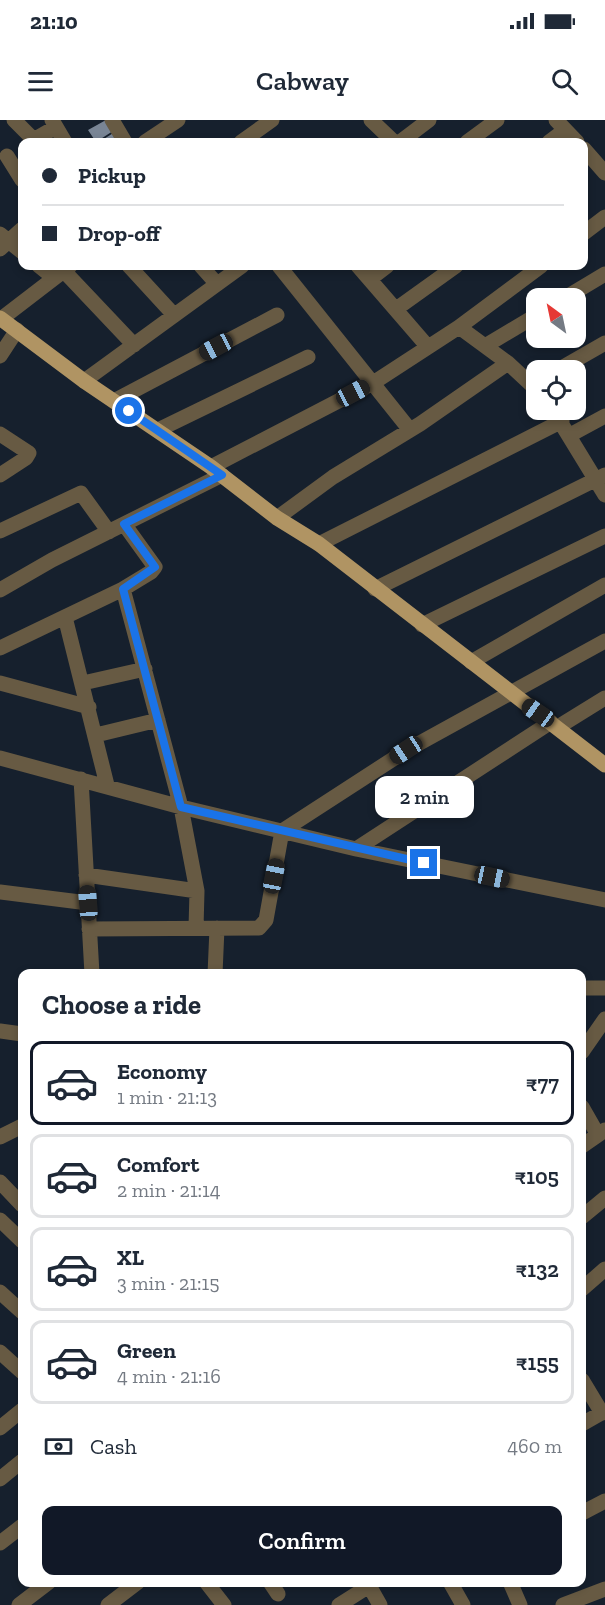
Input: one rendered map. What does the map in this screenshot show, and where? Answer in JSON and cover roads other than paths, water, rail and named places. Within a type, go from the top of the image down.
[{"type":"main road","points":[[1,318],[84,381],[217,471],[277,518],[319,544],[605,765]]},
{"type":"street","points":[[14,120],[26,138]]},
{"type":"street","points":[[112,120],[123,138]]},
{"type":"street","points":[[247,138],[272,120]]},
{"type":"street","points":[[371,120],[390,138]]},
{"type":"street","points":[[405,138],[429,120]]},
{"type":"street","points":[[472,138],[497,120]]},
{"type":"street","points":[[151,138],[175,121]]},
{"type":"street","points":[[36,138],[54,124],[63,138]]},
{"type":"street","points":[[552,138],[561,125],[573,138]]},
{"type":"street","points":[[18,149],[3,158],[18,175]]},
{"type":"street","points":[[588,230],[605,217]]},
{"type":"street","points":[[18,232],[3,241],[18,250]]},
{"type":"street","points":[[133,270],[174,315]]},
{"type":"street","points":[[205,270],[217,284]]},
{"type":"street","points":[[84,381],[236,270]]},
{"type":"street","points":[[282,270],[410,430]]},
{"type":"street","points":[[362,270],[428,347]]},
{"type":"street","points":[[370,279],[382,270]]},
{"type":"street","points":[[396,309],[450,270]]},
{"type":"street","points":[[0,590],[124,524],[373,383],[459,327],[536,270]]},
{"type":"street","points":[[1,318],[63,271],[134,345]]},
{"type":"street","points":[[582,288],[605,274]]},
{"type":"street","points":[[114,401],[277,315]]},
{"type":"street","points":[[485,346],[526,322]]},
{"type":"street","points":[[459,327],[526,378]]},
{"type":"street","points":[[0,356],[17,330]]},
{"type":"street","points":[[575,360],[605,343]]},
{"type":"street","points":[[158,430],[308,357]]},
{"type":"street","points":[[277,518],[333,477],[410,430],[508,363]]},
{"type":"street","points":[[570,435],[605,416]]},
{"type":"street","points":[[319,544],[548,420]]},
{"type":"street","points":[[560,420],[601,477],[605,495]]},
{"type":"street","points":[[0,434],[29,453],[26,458],[0,475]]},
{"type":"street","points":[[375,589],[601,477]]},
{"type":"street","points":[[0,531],[81,493],[109,532]]},
{"type":"street","points":[[0,648],[123,589],[155,567],[124,524]]},
{"type":"street","points":[[423,625],[605,536]]},
{"type":"street","points":[[471,662],[605,585]]},
{"type":"street","points":[[123,589],[181,807],[197,891],[196,928]]},
{"type":"street","points":[[65,617],[107,785]]},
{"type":"street","points":[[89,929],[256,928],[264,923],[282,831],[406,750],[605,641]]},
{"type":"street","points":[[83,683],[145,669]]},
{"type":"street","points":[[0,683],[89,707]]},
{"type":"street","points":[[356,849],[555,725],[605,698]]},
{"type":"street","points":[[96,735],[158,720]]},
{"type":"street","points":[[0,758],[107,785],[181,807],[356,849],[605,900]]},
{"type":"street","points":[[81,779],[92,969]]},
{"type":"street","points":[[86,875],[197,891]]},
{"type":"street","points":[[0,892],[88,903]]},
{"type":"street","points":[[215,969],[217,928]]},
{"type":"street","points":[[586,988],[605,988]]},
{"type":"street","points":[[586,1046],[605,1019]]},
{"type":"street","points":[[0,1031],[18,1033]]},
{"type":"street","points":[[586,1112],[602,1133],[586,1143]]},
{"type":"street","points":[[0,1137],[18,1128]]},
{"type":"street","points":[[0,1182],[18,1201]]},
{"type":"street","points":[[586,1215],[605,1198]]},
{"type":"street","points":[[0,1220],[18,1237]]},
{"type":"street","points":[[586,1286],[605,1269]]},
{"type":"street","points":[[0,1292],[18,1308]]},
{"type":"street","points":[[0,1352],[18,1368]]},
{"type":"street","points":[[586,1386],[603,1412],[586,1422]]},
{"type":"street","points":[[0,1428],[18,1413]]},
{"type":"street","points":[[0,1479],[18,1464]]},
{"type":"street","points":[[586,1512],[605,1501]]},
{"type":"street","points":[[0,1544],[18,1529]]},
{"type":"street","points":[[19,1605],[42,1587]]},
{"type":"street","points":[[108,1605],[131,1587]]},
{"type":"street","points":[[210,1587],[224,1605]]},
{"type":"street","points":[[339,1605],[364,1587]]},
{"type":"street","points":[[370,1587],[381,1605]]},
{"type":"street","points":[[453,1587],[463,1605]]},
{"type":"street","points":[[512,1587],[520,1605]]},
{"type":"street","points":[[563,1605],[603,1594]]}]
